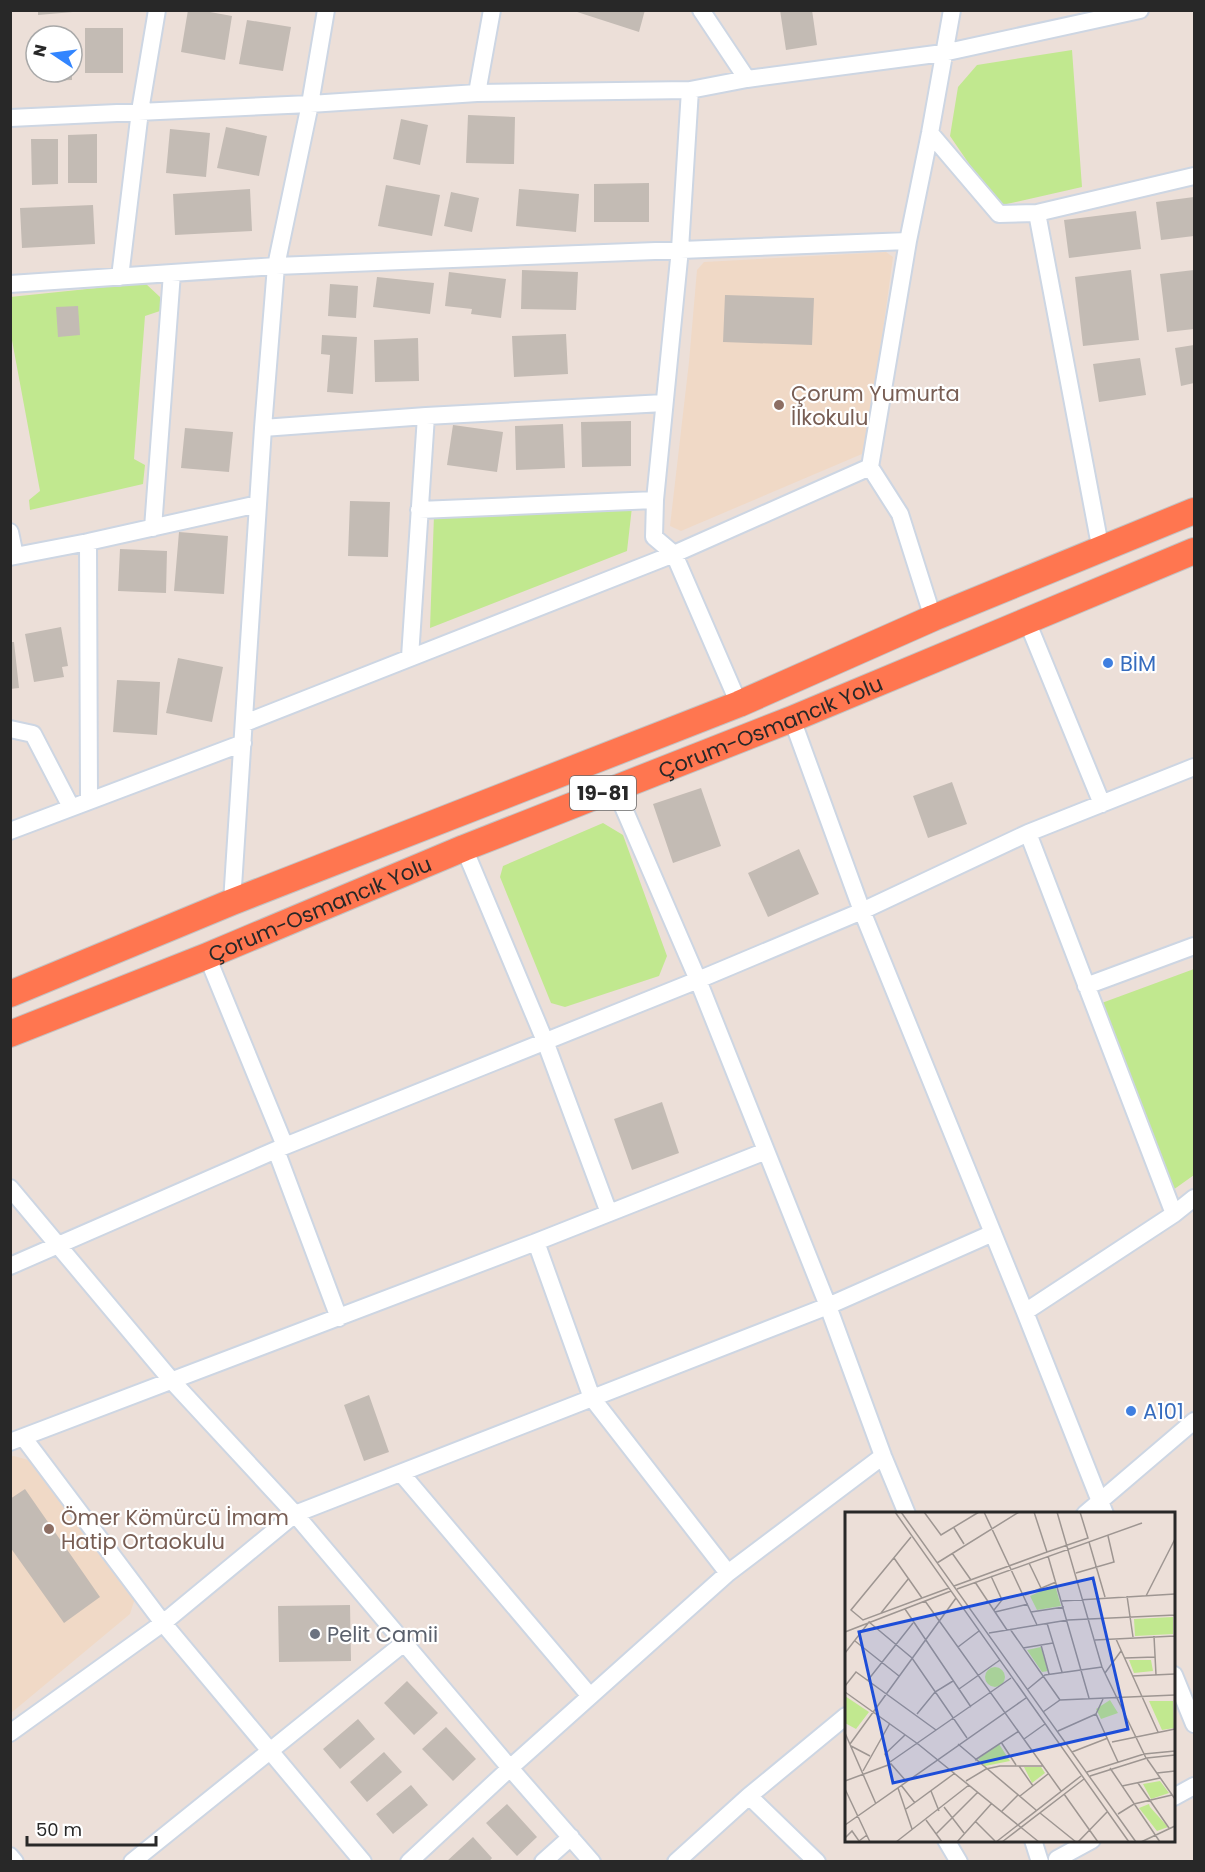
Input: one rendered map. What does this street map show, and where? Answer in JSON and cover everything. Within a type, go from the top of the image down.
[{"type":"highway","name":"Çorum-Osmancık Yolu","points":[[10,994],[232,902],[739,704],[933,618],[1194,511]]},
{"type":"highway","name":"Çorum-Osmancık Yolu","points":[[10,1034],[207,957],[464,848],[792,719],[1194,551]]},
{"type":"street","points":[[120,277],[140,111],[157,10]]},
{"type":"street","points":[[232,902],[276,266],[310,104],[326,10]]},
{"type":"street","points":[[477,93],[492,10]]},
{"type":"street","points":[[701,10],[747,79]]},
{"type":"street","points":[[933,618],[900,514],[870,467],[908,241],[952,10]]},
{"type":"street","points":[[10,118],[310,104],[477,93],[690,90],[747,79],[943,53],[1140,10]]},
{"type":"street","points":[[690,90],[680,249],[655,500],[654,537],[674,554],[739,704]]},
{"type":"street","points":[[930,133],[999,214],[1037,213],[1194,176]]},
{"type":"street","points":[[1037,213],[1101,551]]},
{"type":"street","points":[[10,284],[276,266],[908,241]]},
{"type":"street","points":[[153,528],[172,273]]},
{"type":"street","points":[[263,428],[426,416],[664,403]]},
{"type":"street","points":[[410,657],[426,416]]},
{"type":"street","points":[[245,723],[674,554],[870,467]]},
{"type":"street","points":[[419,510],[655,500]]},
{"type":"street","points":[[10,532],[13,556],[88,542],[258,504]]},
{"type":"street","points":[[88,542],[89,800]]},
{"type":"street","points":[[1027,621],[1102,804]]},
{"type":"street","points":[[792,719],[862,911],[1102,1508],[1194,1421]]},
{"type":"street","points":[[10,729],[33,734],[71,807]]},
{"type":"street","points":[[10,831],[243,742]]},
{"type":"street","points":[[10,1266],[281,1148],[698,980],[862,911],[1028,833],[1194,767]]},
{"type":"street","points":[[615,788],[698,980],[828,1306],[906,1512]]},
{"type":"street","points":[[1028,833],[1174,1214]]},
{"type":"street","points":[[464,848],[545,1041],[609,1213]]},
{"type":"street","points":[[1086,986],[1194,946]]},
{"type":"street","points":[[207,957],[281,1148],[339,1318]]},
{"type":"street","points":[[363,1862],[163,1623],[17,1440],[536,1242],[766,1151]]},
{"type":"street","points":[[10,1188],[172,1382],[295,1514],[592,1862]]},
{"type":"street","points":[[1024,1312],[1174,1214],[1194,1198]]},
{"type":"street","points":[[10,1733],[163,1623],[295,1514],[828,1306],[993,1233]]},
{"type":"street","points":[[536,1242],[592,1398],[728,1573]]},
{"type":"street","points":[[409,1862],[510,1768],[728,1573],[883,1456]]},
{"type":"street","points":[[401,1473],[590,1696]]},
{"type":"street","points":[[132,1862],[404,1644]]},
{"type":"street","points":[[1175,1680],[1194,1724]]},
{"type":"street","points":[[676,1862],[749,1796],[845,1717]]},
{"type":"street","points":[[1175,1796],[1194,1786]]},
{"type":"street","points":[[749,1796],[818,1862]]},
{"type":"street","points":[[543,1862],[571,1836]]},
{"type":"street","points":[[947,1842],[959,1862]]},
{"type":"street","points":[[1035,1842],[1052,1861],[1088,1842]]},
{"type":"street","points":[[10,1856],[15,1862]]},
{"type":"shaded area","name":"Çorum Yumurta İlkokulu","points":[[886,252],[893,257],[867,447],[862,454],[681,531],[670,526],[697,270],[704,262]]},
{"type":"shaded area","name":"Ömer Kömürcü İmam Hatip Ortaokulu","points":[[10,1457],[39,1463],[136,1595],[130,1614],[11,1713]]},
{"type":"green space","points":[[1072,50],[1082,187],[998,206],[950,136],[958,87],[977,65]]},
{"type":"green space","points":[[145,283],[160,297],[160,311],[145,316],[134,459],[145,465],[143,484],[30,510],[29,500],[40,491],[11,335],[10,297]]},
{"type":"green space","points":[[632,507],[627,551],[430,628],[434,515]]},
{"type":"green space","points":[[603,823],[623,835],[667,956],[659,976],[565,1007],[551,1003],[500,877],[503,866]]},
{"type":"green space","points":[[1194,969],[1194,1175],[1173,1190],[1099,1004]]},
{"type":"building","points":[[38,10],[73,10],[73,12],[38,15]]},
{"type":"building","points":[[188,10],[232,16],[225,60],[181,52]]},
{"type":"building","points":[[571,10],[645,10],[639,32]]},
{"type":"building","points":[[780,10],[812,10],[817,45],[786,50]]},
{"type":"building","points":[[247,20],[291,27],[283,71],[239,64]]},
{"type":"building","points":[[85,28],[123,28],[123,73],[85,73]]},
{"type":"building","points":[[468,115],[515,117],[514,164],[466,163]]},
{"type":"building","points":[[401,119],[428,125],[420,165],[393,159]]},
{"type":"building","points":[[226,127],[267,136],[259,176],[217,168]]},
{"type":"building","points":[[170,129],[210,133],[206,177],[166,173]]},
{"type":"building","points":[[97,134],[97,183],[68,183],[68,135]]},
{"type":"building","points":[[31,139],[58,139],[58,184],[32,185]]},
{"type":"building","points":[[649,183],[649,222],[594,222],[594,184]]},
{"type":"building","points":[[386,185],[440,195],[432,236],[378,226]]},
{"type":"building","points":[[250,189],[252,231],[175,235],[173,194]]},
{"type":"building","points":[[519,189],[579,194],[576,232],[516,226]]},
{"type":"building","points":[[451,192],[479,198],[472,232],[444,226]]},
{"type":"building","points":[[1194,197],[1194,236],[1161,240],[1156,202]]},
{"type":"building","points":[[93,205],[95,244],[22,248],[20,208]]},
{"type":"building","points":[[1136,211],[1141,249],[1069,258],[1064,220]]},
{"type":"building","points":[[522,270],[578,272],[576,310],[521,309]]},
{"type":"building","points":[[1131,270],[1139,340],[1083,346],[1075,277]]},
{"type":"building","points":[[1194,270],[1194,329],[1167,332],[1160,274]]},
{"type":"building","points":[[449,272],[506,279],[501,318],[471,314],[472,309],[445,306]]},
{"type":"building","points":[[377,277],[434,283],[430,314],[373,307]]},
{"type":"building","points":[[330,284],[358,286],[356,318],[328,316]]},
{"type":"building","name":"Çorum Yumurta İlkokulu","points":[[725,295],[814,298],[812,345],[723,342]]},
{"type":"building","points":[[78,306],[80,335],[58,337],[56,307]]},
{"type":"building","points":[[566,334],[568,374],[514,377],[512,336]]},
{"type":"building","points":[[322,335],[357,337],[353,394],[327,392],[330,355],[321,354]]},
{"type":"building","points":[[418,338],[419,381],[375,382],[374,340]]},
{"type":"building","points":[[1194,345],[1194,383],[1181,386],[1175,348]]},
{"type":"building","points":[[1140,358],[1146,395],[1099,402],[1093,364]]},
{"type":"building","points":[[631,421],[631,466],[582,467],[581,422]]},
{"type":"building","points":[[563,424],[565,468],[516,470],[515,426]]},
{"type":"building","points":[[453,425],[503,432],[497,472],[447,465]]},
{"type":"building","points":[[185,428],[233,432],[229,472],[181,468]]},
{"type":"building","points":[[350,501],[390,502],[388,557],[348,556]]},
{"type":"building","points":[[179,532],[228,536],[224,594],[174,591]]},
{"type":"building","points":[[120,549],[167,551],[166,593],[118,591]]},
{"type":"building","points":[[61,627],[68,666],[62,667],[64,677],[34,682],[25,634]]},
{"type":"building","points":[[10,642],[14,642],[19,688],[10,689]]},
{"type":"building","points":[[178,658],[223,667],[212,722],[166,713]]},
{"type":"building","points":[[117,680],[160,682],[157,735],[113,732]]},
{"type":"building","points":[[952,782],[967,824],[928,838],[913,796]]},
{"type":"building","points":[[701,788],[721,846],[673,863],[653,804]]},
{"type":"building","points":[[799,849],[819,894],[768,917],[748,873]]},
{"type":"building","points":[[662,1102],[679,1153],[632,1170],[614,1119]]},
{"type":"building","points":[[369,1395],[389,1452],[364,1461],[344,1405]]},
{"type":"building","points":[[25,1489],[100,1597],[64,1623],[10,1547],[10,1499]]},
{"type":"building","name":"Pelit Camii","points":[[350,1605],[351,1661],[279,1662],[278,1606]]},
{"type":"building","points":[[407,1681],[438,1713],[414,1735],[384,1703]]},
{"type":"building","points":[[358,1719],[375,1739],[340,1769],[323,1749]]},
{"type":"building","points":[[446,1727],[476,1759],[453,1781],[422,1749]]},
{"type":"building","points":[[384,1752],[402,1772],[367,1802],[350,1782]]},
{"type":"building","points":[[411,1785],[428,1805],[393,1834],[376,1814]]},
{"type":"building","points":[[507,1804],[537,1837],[517,1856],[486,1823]]},
{"type":"building","points":[[473,1837],[492,1858],[489,1862],[446,1862]]},
{"type":"place","name":"Çorum Yumurta İlkokulu","points":[[779,405]]},
{"type":"place","name":"BİM","points":[[1108,663]]},
{"type":"place","name":"A101","points":[[1131,1411]]},
{"type":"place","name":"Ömer Kömürcü İmam Hatip Ortaokulu","points":[[49,1529]]},
{"type":"place","name":"Pelit Camii","points":[[315,1634]]}]
